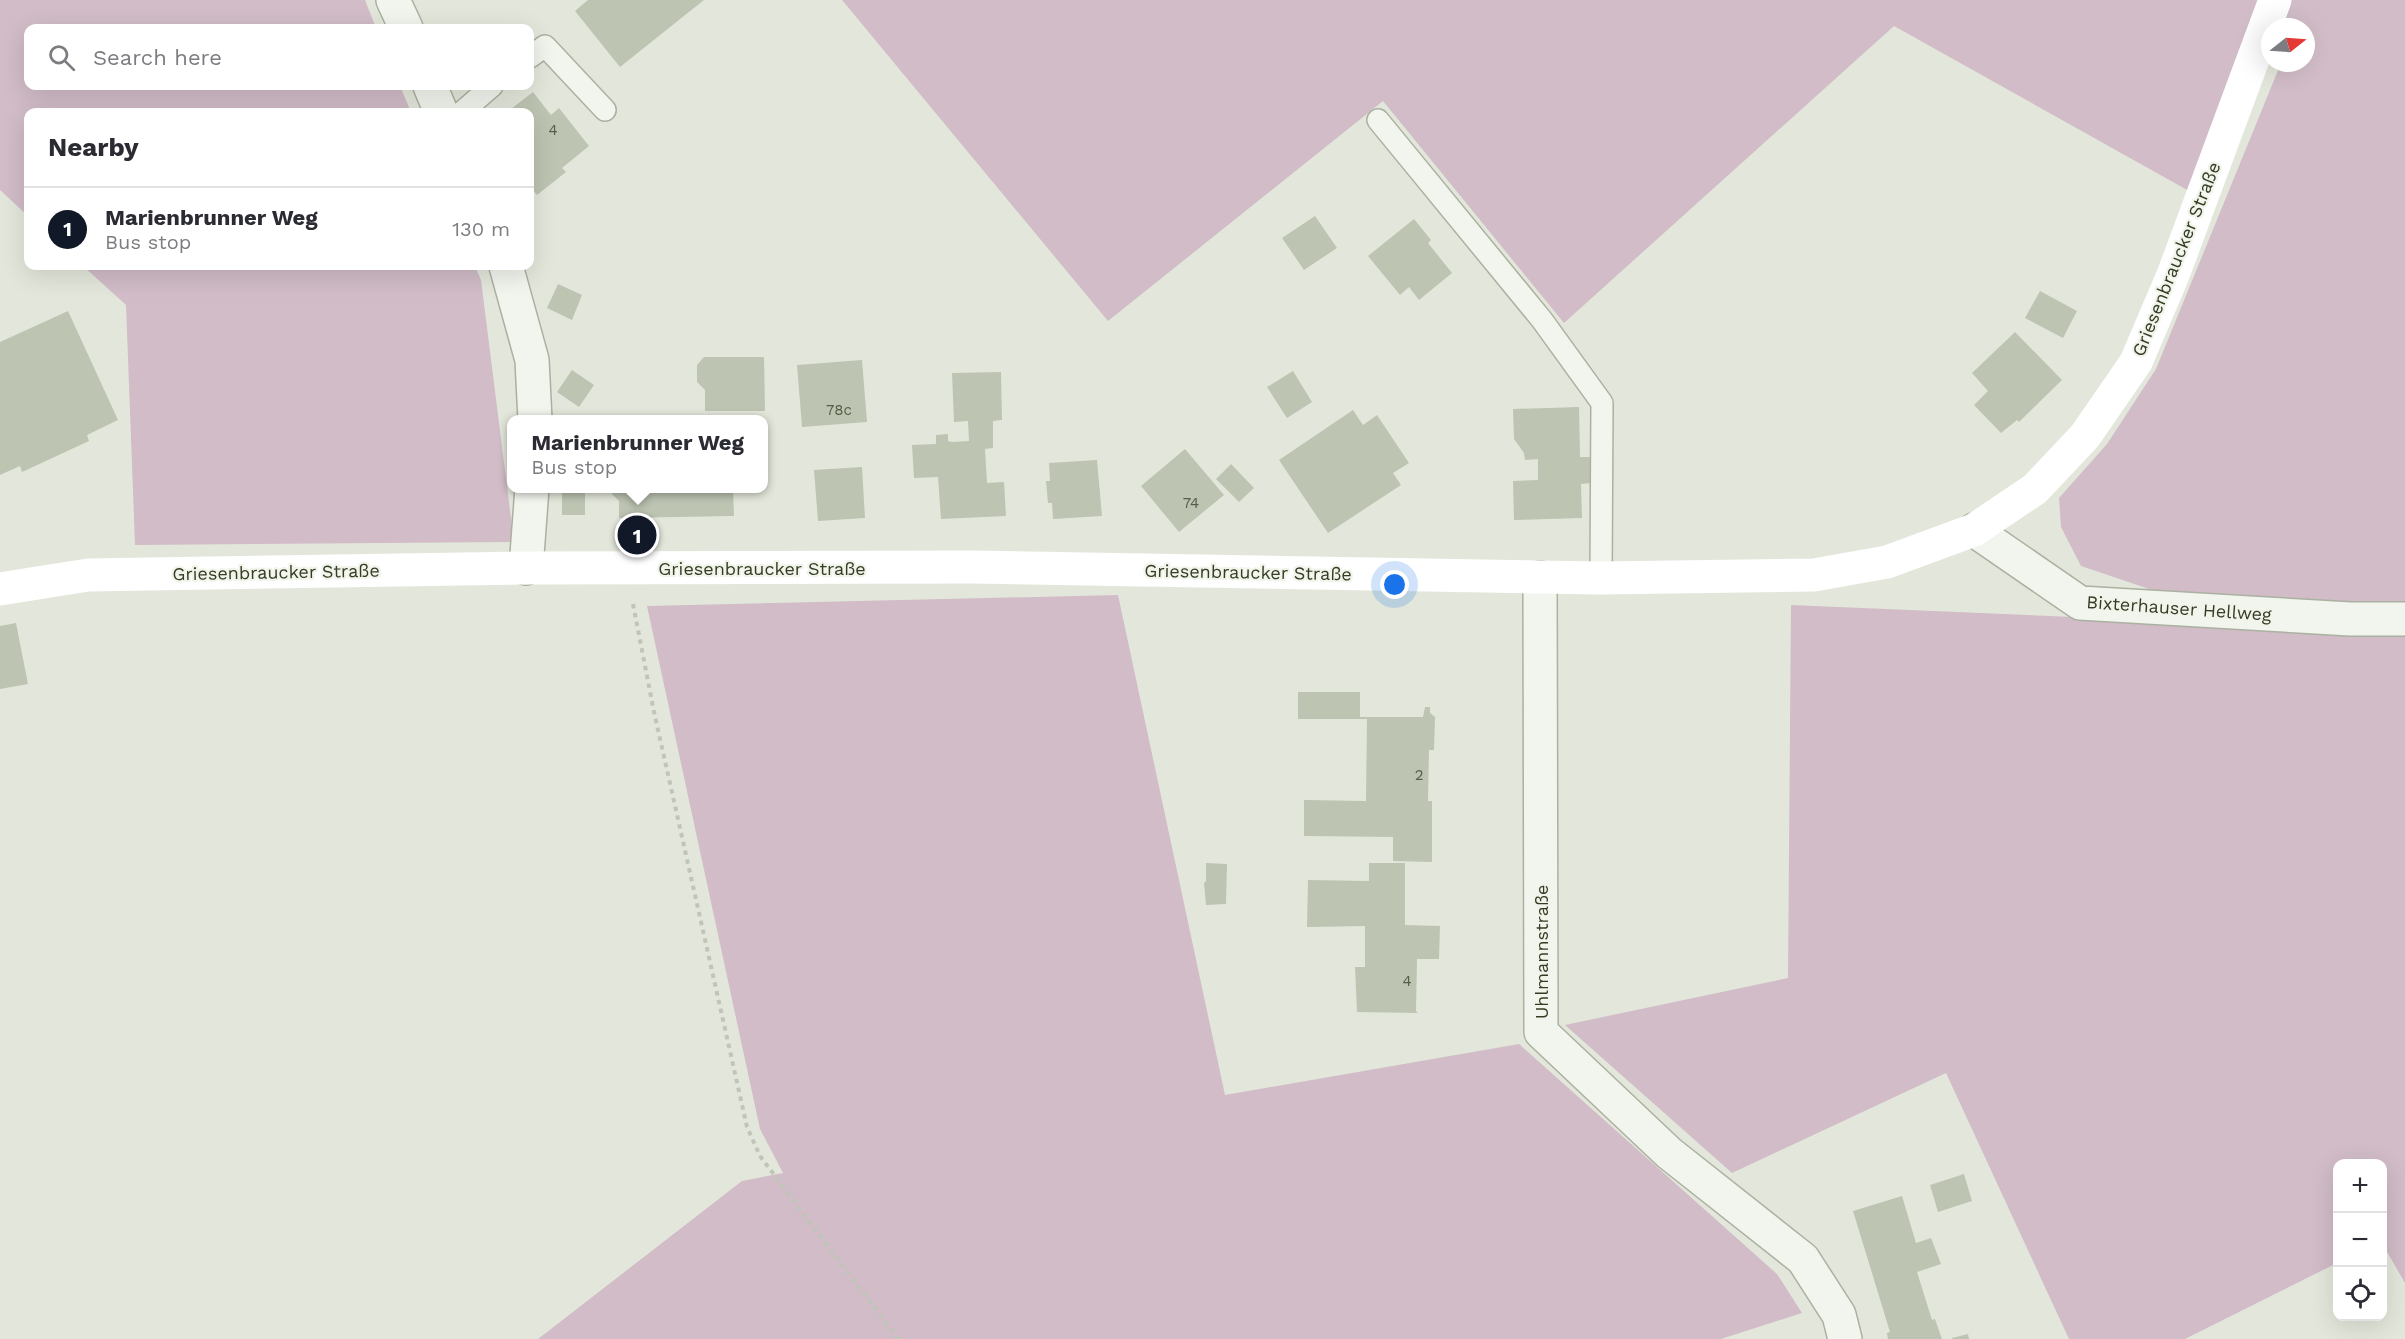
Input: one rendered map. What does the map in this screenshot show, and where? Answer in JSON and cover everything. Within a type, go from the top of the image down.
[{"type":"street","points":[[393,0],[404,24]]},
{"type":"street","name":"Griesenbraucker Straße","points":[[0,589],[88,575],[526,568],[972,567],[1600,578],[1814,575],[1887,562],[1974,530],[2035,489],[2085,436],[2136,362],[2173,275],[2275,0]]},
{"type":"street","points":[[432,90],[439,108]]},
{"type":"street","points":[[507,270],[532,360],[535,415]]},
{"type":"street","points":[[526,568],[532,493]]},
{"type":"street","name":"Bixterhauser Hellweg","points":[[1974,530],[2080,603],[2350,620],[2405,619]]},
{"type":"street","name":"Uhlmannstraße","points":[[1540,578],[1541,1032],[1669,1153],[1803,1259],[1839,1316],[1845,1339]]},
{"type":"lane","points":[[534,54],[545,45],[605,110]]},
{"type":"lane","points":[[467,108],[487,90]]},
{"type":"lane","points":[[1378,120],[1542,320],[1602,403],[1600,578]]},
{"type":"path","points":[[627,568],[654,712],[747,1127],[760,1156],[898,1339]]},
{"type":"shaded area","points":[[0,0],[365,0],[374,24],[24,24],[24,90],[402,90],[409,108],[24,108],[24,212],[0,190]]},
{"type":"shaded area","points":[[842,0],[2405,0],[2405,603],[2364,604],[2158,592],[2081,566],[2061,527],[2059,498],[2107,444],[2156,369],[2277,72],[2315,72],[2315,18],[2277,18],[2268,12],[2265,18],[2261,18],[2261,28],[2189,191],[1894,26],[1564,323],[1383,101],[1108,321]]},
{"type":"shaded area","points":[[87,270],[477,270],[481,280],[514,542],[135,545],[126,305]]},
{"type":"shaded area","points":[[1118,595],[1225,1095],[1519,1044],[1777,1274],[1802,1313],[1721,1339],[538,1339],[742,1181],[783,1173],[760,1129],[647,606]]},
{"type":"shaded area","points":[[1791,605],[2405,631],[2405,1283],[2387,1252],[2387,1159],[2333,1159],[2333,1265],[2185,1339],[2069,1339],[1946,1073],[1732,1173],[1565,1025],[1788,978]]},
{"type":"building","points":[[588,0],[704,0],[620,67],[575,11]]},
{"type":"building","points":[[533,92],[551,115],[559,108],[589,146],[562,168],[566,172],[537,195],[534,192],[534,108],[512,108]]},
{"type":"building","points":[[1315,216],[1337,248],[1304,270],[1282,238]]},
{"type":"building","points":[[1414,219],[1431,240],[1428,243],[1452,273],[1419,300],[1409,287],[1400,295],[1368,256]]},
{"type":"building","points":[[558,284],[582,295],[572,320],[547,308]]},
{"type":"building","points":[[2040,291],[2077,311],[2063,338],[2025,318]]},
{"type":"building","points":[[68,311],[118,420],[87,435],[89,441],[22,472],[20,466],[0,475],[0,342]]},
{"type":"building","points":[[2015,332],[2062,380],[2019,422],[2017,420],[2001,433],[1974,405],[1988,391],[1972,373]]},
{"type":"building","points":[[704,357],[764,357],[765,411],[705,411],[705,390],[697,382],[697,365]]},
{"type":"building","points":[[862,360],[867,422],[802,427],[797,365]]},
{"type":"building","points":[[572,370],[594,385],[579,407],[557,392]]},
{"type":"building","points":[[1293,371],[1312,402],[1287,418],[1267,387]]},
{"type":"building","points":[[1001,372],[1002,420],[993,421],[993,448],[985,449],[987,483],[1004,482],[1006,516],[941,519],[938,477],[914,478],[912,445],[936,444],[936,435],[948,434],[948,441],[969,441],[968,421],[954,422],[952,373]]},
{"type":"building","points":[[1579,407],[1580,457],[1590,457],[1591,483],[1581,484],[1582,518],[1514,520],[1513,481],[1538,480],[1538,459],[1525,460],[1524,453],[1514,439],[1513,409]]},
{"type":"building","points":[[1353,410],[1363,425],[1377,415],[1409,463],[1393,473],[1401,485],[1328,533],[1279,460]]},
{"type":"building","points":[[1185,449],[1224,495],[1179,532],[1141,486]]},
{"type":"building","points":[[1097,460],[1102,516],[1053,519],[1052,503],[1048,503],[1046,481],[1050,481],[1049,463]]},
{"type":"building","points":[[1231,464],[1254,488],[1239,502],[1216,479]]},
{"type":"building","points":[[862,467],[865,518],[818,521],[814,470]]},
{"type":"building","points":[[562,493],[585,493],[585,515],[562,515]]},
{"type":"building","points":[[733,493],[734,516],[619,518],[619,501],[612,494]]},
{"type":"building","points":[[16,623],[28,684],[0,689],[0,626]]},
{"type":"building","points":[[1298,692],[1360,692],[1360,717],[1367,717],[1367,719],[1298,719]]},
{"type":"building","points":[[1425,707],[1430,707],[1430,713],[1435,717],[1434,750],[1429,750],[1428,801],[1432,801],[1432,862],[1393,861],[1393,837],[1304,836],[1304,800],[1366,801],[1367,717],[1423,717]]},
{"type":"building","points":[[1206,863],[1227,864],[1226,904],[1206,905],[1204,883]]},
{"type":"building","points":[[1369,863],[1405,863],[1405,925],[1440,926],[1439,959],[1417,959],[1416,1011],[1418,1013],[1357,1012],[1355,967],[1365,967],[1365,926],[1307,927],[1308,880],[1369,881]]},
{"type":"building","points":[[1964,1174],[1972,1201],[1938,1212],[1930,1185]]},
{"type":"building","points":[[1902,1196],[1916,1243],[1931,1238],[1941,1264],[1917,1272],[1932,1320],[1935,1319],[1942,1339],[1888,1339],[1887,1333],[1890,1332],[1853,1211]]},
{"type":"building","points":[[1968,1334],[1969,1339],[1952,1339],[1952,1338]]},
{"type":"place","name":"Marienbrunner Weg","points":[[637,535]]}]
